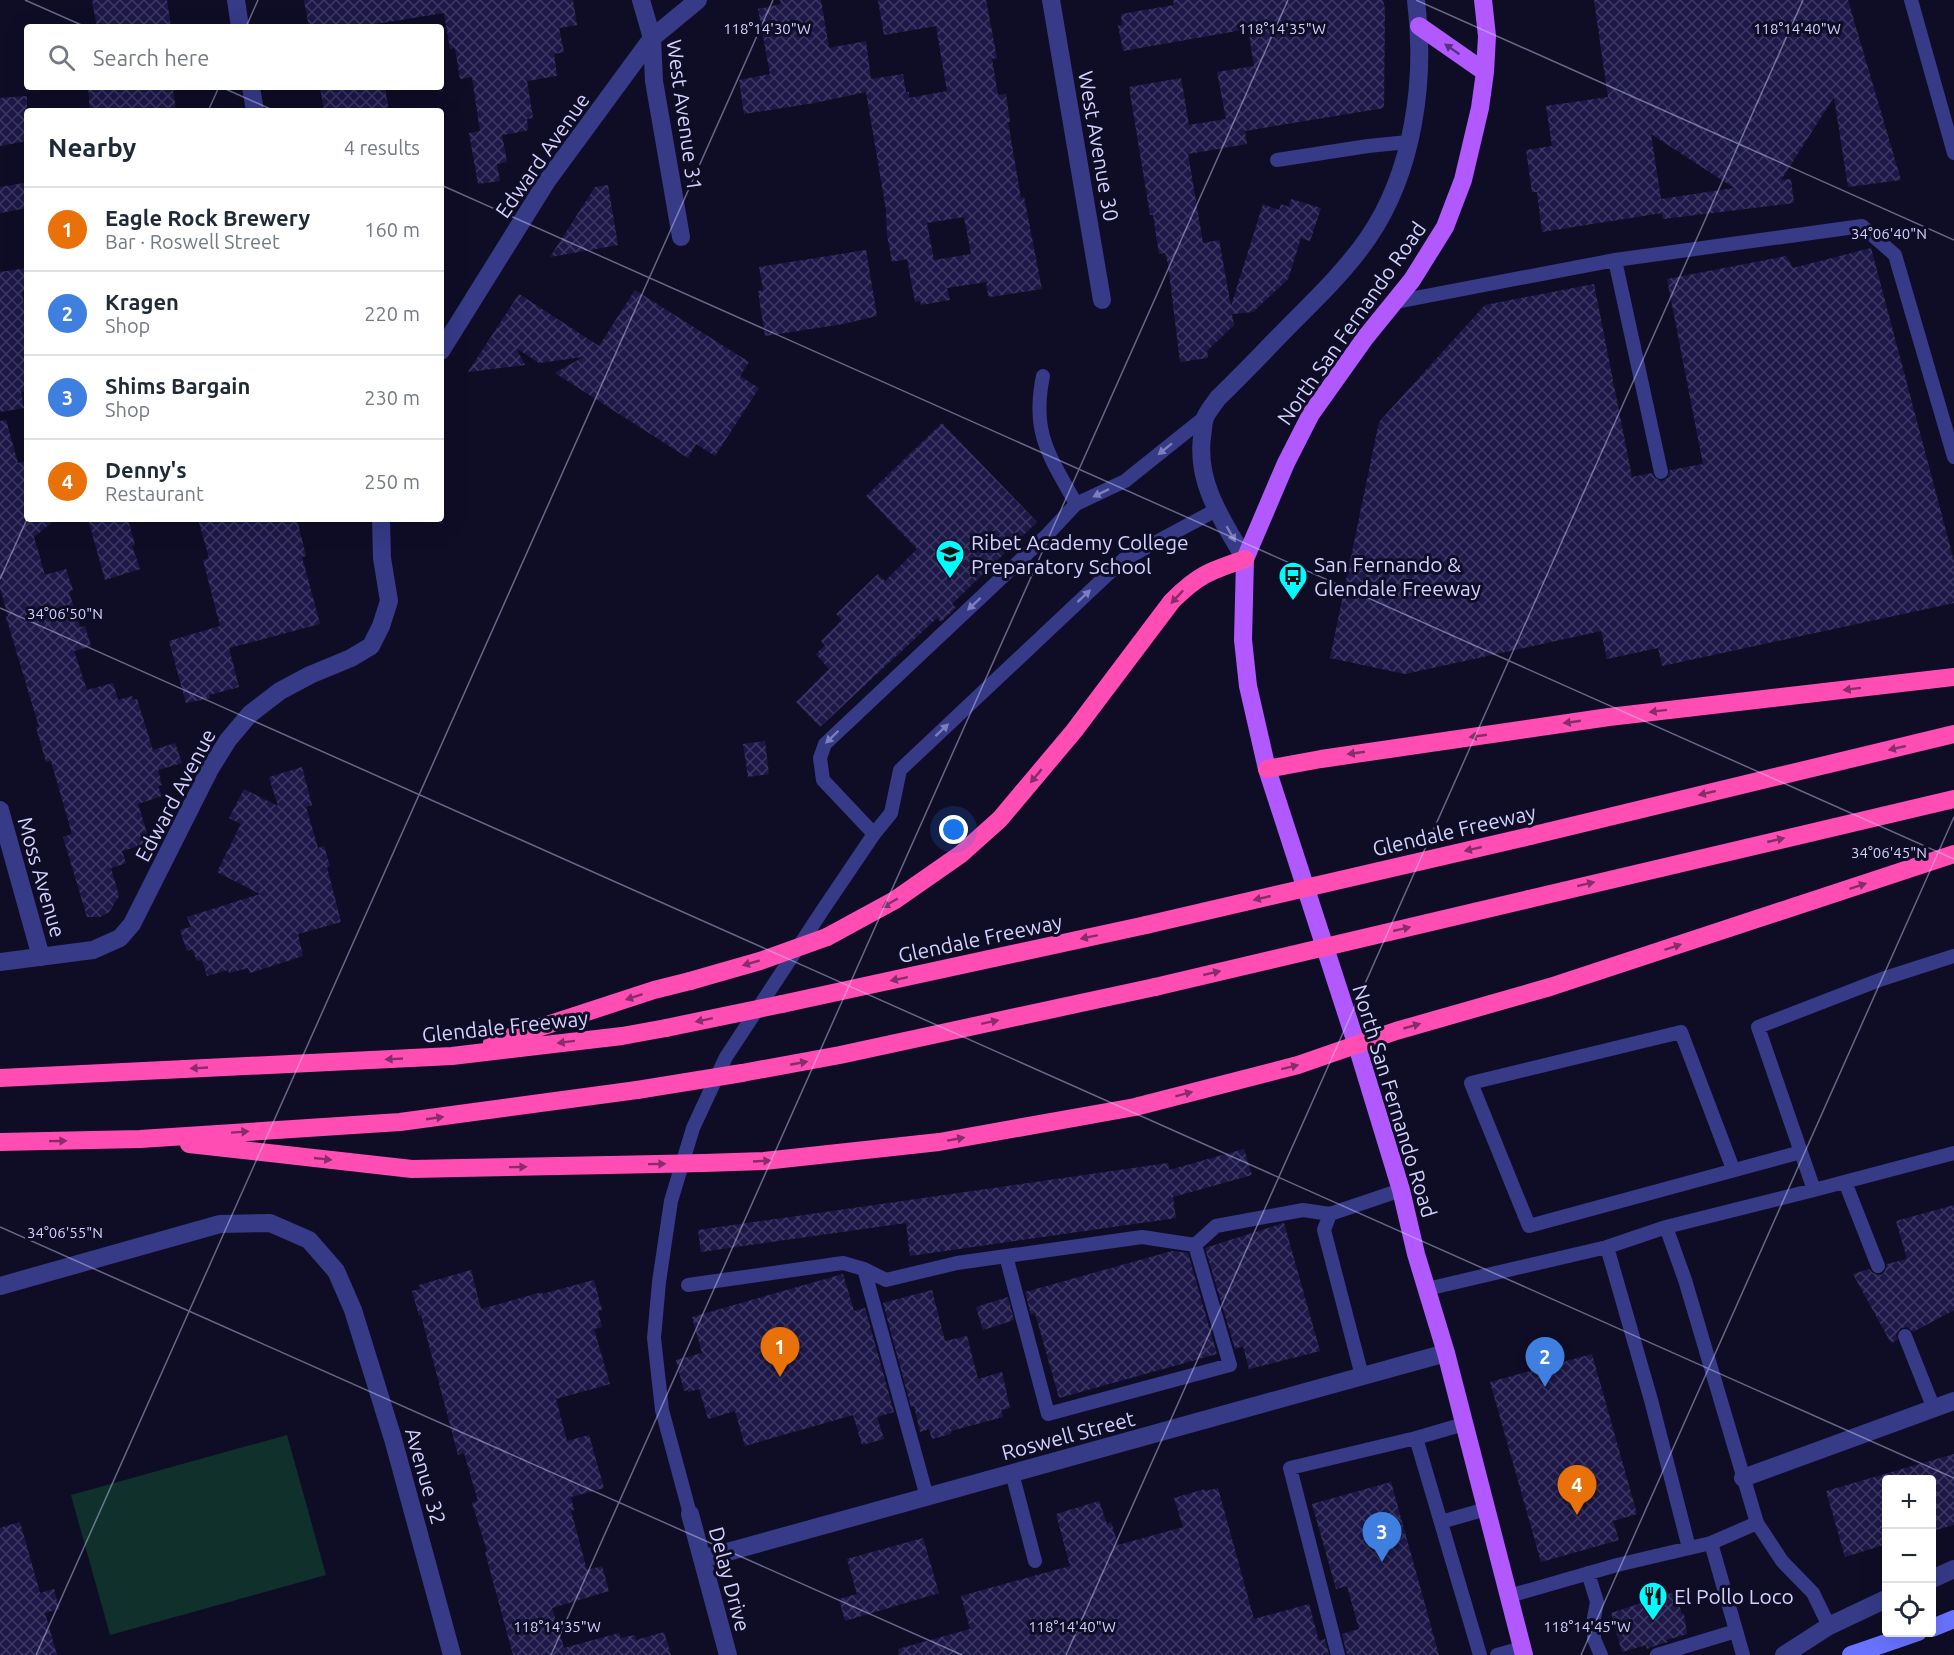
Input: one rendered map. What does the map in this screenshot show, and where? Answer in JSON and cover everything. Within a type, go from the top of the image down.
[{"type":"highway","points":[[452,1056],[654,990],[760,961],[827,937],[895,900],[961,854],[1000,819],[1074,731],[1172,601],[1191,582],[1209,571],[1245,559]]},
{"type":"highway","points":[[1267,770],[1321,759],[1609,717],[1953,677]]},
{"type":"highway","name":"Glendale Freeway","points":[[0,1078],[452,1056],[622,1036],[782,1004],[1146,925],[1954,734]]},
{"type":"highway","points":[[0,1142],[140,1139],[400,1122],[637,1090],[742,1073],[840,1055],[1155,987],[1954,799]]},
{"type":"highway","points":[[140,1139],[411,1169],[764,1161],[939,1142],[1124,1110],[1298,1065],[1396,1031],[1572,980],[1954,854]]},
{"type":"main road","name":"North San Fernando Road","points":[[1483,0],[1487,36],[1485,72],[1480,108],[1463,180],[1445,227],[1412,280],[1365,338],[1311,414],[1286,463],[1245,559],[1242,640],[1248,686],[1267,770],[1357,1046],[1401,1190],[1446,1353],[1523,1651]]},
{"type":"main road","points":[[1419,26],[1485,72]]},
{"type":"main road","points":[[1936,1626],[1954,1619]]},
{"type":"main road","points":[[1851,1655],[1903,1637]]},
{"type":"street","points":[[236,0],[240,24]]},
{"type":"street","name":"West Avenue 31","points":[[641,0],[652,38],[654,81],[681,237]]},
{"type":"street","name":"Edward Avenue","points":[[444,346],[547,182],[652,38],[698,0]]},
{"type":"street","name":"West Avenue 30","points":[[1051,0],[1102,300]]},
{"type":"street","name":"North San Fernando Road","points":[[1205,417],[1218,398],[1338,276],[1355,256],[1383,213],[1394,188],[1416,105],[1419,26],[1416,0]]},
{"type":"street","points":[[252,90],[254,108]]},
{"type":"street","points":[[1205,417],[1201,468],[1207,490],[1245,559]]},
{"type":"street","name":"Edward Avenue","points":[[0,962],[93,950],[120,938],[132,924],[210,770],[228,740],[250,714],[280,691],[310,675],[325,671],[371,646],[389,602],[382,558],[381,522]]},
{"type":"street","name":"Moss Avenue","points":[[0,810],[41,957]]},
{"type":"street","name":"Avenue 32","points":[[0,1286],[220,1224],[270,1223],[309,1240],[336,1271],[353,1310],[393,1439],[452,1655]]},
{"type":"street","name":"Roswell Street","points":[[702,1559],[1446,1353]]},
{"type":"street","points":[[1743,1478],[1954,1401]]},
{"type":"street","name":"Delay Drive","points":[[690,1514],[728,1655]]},
{"type":"street","points":[[1936,1577],[1954,1569]]},
{"type":"street","points":[[1784,1655],[1829,1626],[1882,1601]]},
{"type":"lane","points":[[1911,0],[1954,153]]},
{"type":"lane","points":[[1277,160],[1408,142]]},
{"type":"lane","points":[[1395,302],[1615,260],[1862,226],[1895,255],[1954,457]]},
{"type":"lane","points":[[1615,260],[1661,472]]},
{"type":"lane","points":[[1043,376],[1038,414],[1041,436],[1076,504]]},
{"type":"lane","points":[[874,834],[823,780],[820,758],[825,744],[1047,535],[1076,504],[1125,481],[1205,417]]},
{"type":"lane","points":[[690,1514],[662,1410],[654,1338],[659,1282],[671,1201],[693,1128],[726,1057],[874,834],[891,813],[900,770],[1123,560],[1216,510]]},
{"type":"lane","points":[[1814,1190],[1758,1028],[1882,979],[1954,956]]},
{"type":"lane","points":[[1733,1169],[1681,1032],[1471,1083],[1529,1226],[1801,1152]]},
{"type":"lane","points":[[1427,1289],[1607,1247],[1666,1227],[1954,1153]]},
{"type":"lane","points":[[1845,1182],[1878,1266]]},
{"type":"lane","points":[[1195,1245],[1216,1226],[1303,1210],[1329,1214],[1401,1190]]},
{"type":"lane","points":[[1329,1214],[1324,1230],[1362,1376]]},
{"type":"lane","points":[[1666,1227],[1685,1280],[1756,1523],[1782,1561],[1813,1593],[1829,1626]]},
{"type":"lane","points":[[688,1284],[843,1263],[864,1269],[885,1280],[957,1263],[1142,1237],[1195,1245]]},
{"type":"lane","points":[[1006,1256],[1048,1414],[1230,1365],[1195,1245]]},
{"type":"lane","points":[[1607,1247],[1651,1400],[1689,1548]]},
{"type":"lane","points":[[864,1269],[927,1497]]},
{"type":"lane","points":[[1905,1336],[1934,1408]]},
{"type":"lane","points":[[1338,1655],[1290,1468],[1416,1438],[1464,1424]]},
{"type":"lane","points":[[1416,1438],[1480,1655]]},
{"type":"lane","points":[[1012,1473],[1035,1561]]},
{"type":"lane","points":[[1441,1522],[1486,1509]]},
{"type":"lane","points":[[1509,1596],[1588,1573],[1711,1543],[1756,1523]]},
{"type":"lane","points":[[1711,1543],[1743,1655]]},
{"type":"lane","points":[[1588,1573],[1597,1602],[1594,1639],[1601,1655]]},
{"type":"lane","points":[[1658,1655],[1737,1632]]},
{"type":"lane","points":[[1497,1655],[1523,1651]]},
{"type":"green space","points":[[287,1435],[326,1575],[110,1635],[71,1495]]},
{"type":"building","points":[[92,0],[167,0],[171,24],[96,24]]},
{"type":"building","points":[[304,0],[573,0],[577,25],[559,28],[564,52],[554,54],[557,76],[527,81],[533,118],[527,119],[528,129],[526,131],[502,135],[507,162],[497,164],[500,181],[478,184],[469,133],[480,131],[472,77],[460,79],[455,48],[450,49],[444,13],[375,24],[308,24]]},
{"type":"building","points":[[780,0],[821,0],[829,48],[866,41],[871,79],[903,74],[909,98],[947,91],[936,26],[884,35],[878,0],[986,0],[997,58],[992,59],[998,95],[1006,94],[1010,122],[1008,122],[1021,198],[1024,197],[1042,289],[990,297],[986,282],[947,288],[950,300],[921,305],[920,301],[915,302],[907,259],[892,262],[887,235],[886,210],[866,92],[744,114],[739,80],[770,74],[758,9],[781,4]],"holes":[[[964,217],[971,254],[934,260],[927,223]]]},
{"type":"building","points":[[1173,0],[1383,0],[1385,10],[1384,108],[1245,131],[1247,144],[1188,154],[1203,243],[1219,240],[1231,306],[1263,204],[1279,210],[1281,204],[1289,207],[1291,199],[1321,208],[1310,241],[1301,238],[1288,279],[1253,312],[1232,314],[1234,325],[1207,351],[1208,358],[1180,362],[1168,264],[1165,253],[1159,254],[1153,215],[1150,215],[1129,87],[1181,78],[1189,125],[1226,119],[1217,72],[1254,66],[1248,29],[1123,51],[1118,25],[1122,25],[1121,14],[1174,5]]},
{"type":"building","points":[[1594,0],[1848,0],[1901,180],[1848,187],[1834,97],[1781,180],[1791,179],[1794,203],[1663,219],[1662,213],[1542,232],[1537,192],[1532,192],[1526,150],[1552,146],[1546,106],[1608,97]],"holes":[[[1651,134],[1734,188],[1661,199]]]},
{"type":"building","points":[[88,90],[173,90],[176,108],[90,108]]},
{"type":"building","points":[[320,90],[386,90],[388,108],[324,108]]},
{"type":"building","points":[[27,96],[27,108],[24,108],[24,142],[0,146],[0,98]]},
{"type":"building","points":[[24,183],[24,209],[0,213],[0,187]]},
{"type":"building","points":[[608,185],[618,245],[550,257],[595,187]]},
{"type":"building","points":[[1871,248],[1954,561],[1954,603],[1662,666],[1658,648],[1607,659],[1601,631],[1405,674],[1330,658],[1379,422],[1485,305],[1594,284],[1632,477],[1652,473],[1655,478],[1662,481],[1667,478],[1670,470],[1703,464],[1667,279],[1786,256],[1793,268]]},
{"type":"building","points":[[866,250],[877,316],[843,324],[765,336],[758,291],[763,290],[759,267]]},
{"type":"building","points":[[24,268],[24,292],[22,292],[24,392],[21,392],[24,408],[0,412],[0,272]]},
{"type":"building","points":[[635,290],[749,362],[740,376],[759,388],[715,456],[696,444],[688,458],[555,373],[583,357],[539,363],[516,348],[525,365],[468,372],[519,294],[599,346]]},
{"type":"building","points":[[6,420],[18,463],[24,462],[24,522],[52,522],[34,537],[45,575],[66,569],[73,590],[69,592],[80,627],[85,626],[91,646],[74,651],[87,690],[113,683],[118,700],[132,696],[133,700],[137,699],[153,750],[175,743],[182,763],[158,770],[162,785],[158,786],[162,796],[138,804],[150,843],[122,851],[126,863],[111,868],[119,896],[109,912],[100,917],[87,917],[63,837],[72,834],[51,761],[46,762],[36,727],[39,727],[6,617],[8,616],[0,588],[0,421]]},
{"type":"building","name":"Ribet Academy College Preparatory School","points":[[942,423],[1037,522],[952,604],[956,608],[941,622],[937,618],[820,727],[796,702],[829,669],[816,654],[825,645],[821,641],[842,620],[836,614],[878,574],[885,581],[917,549],[866,496]]},
{"type":"building","points":[[89,522],[129,522],[135,545],[132,546],[140,569],[105,580]]},
{"type":"building","points":[[199,522],[298,522],[306,556],[302,557],[320,624],[229,648],[239,687],[209,695],[210,698],[186,703],[169,641],[220,626],[203,560],[209,558]]},
{"type":"building","points":[[765,741],[769,774],[748,777],[743,744]]},
{"type":"building","points":[[302,767],[312,805],[306,807],[318,848],[324,846],[341,922],[298,934],[303,956],[250,973],[248,968],[229,973],[228,970],[207,976],[202,960],[197,961],[192,949],[187,951],[180,930],[191,927],[187,917],[260,894],[217,872],[241,824],[229,818],[244,789],[278,806],[269,777]]},
{"type":"building","points":[[1244,1149],[1252,1175],[1173,1197],[1176,1218],[910,1256],[906,1223],[701,1252],[698,1230],[1168,1163],[1169,1170]]},
{"type":"building","points":[[1954,1205],[1954,1310],[1913,1332],[1907,1327],[1901,1328],[1896,1334],[1897,1340],[1891,1343],[1853,1274],[1869,1269],[1881,1275],[1887,1264],[1907,1259],[1896,1221]]},
{"type":"building","points":[[1284,1223],[1320,1351],[1249,1369],[1243,1346],[1235,1349],[1205,1248]]},
{"type":"building","points":[[1172,1251],[1188,1253],[1217,1354],[1059,1398],[1035,1313],[1031,1315],[1025,1292]]},
{"type":"building","points":[[471,1270],[481,1309],[594,1280],[602,1310],[598,1311],[602,1327],[594,1329],[610,1384],[556,1399],[567,1441],[589,1435],[604,1488],[571,1497],[574,1510],[571,1511],[587,1570],[602,1566],[609,1591],[552,1608],[564,1648],[619,1633],[620,1638],[635,1635],[636,1640],[664,1632],[671,1655],[513,1655],[485,1552],[487,1551],[472,1503],[478,1501],[464,1453],[458,1455],[421,1315],[419,1316],[412,1291],[420,1289],[419,1285]]},
{"type":"building","points":[[843,1274],[854,1311],[865,1308],[894,1412],[877,1417],[884,1439],[862,1445],[853,1415],[745,1446],[735,1411],[708,1419],[699,1389],[684,1391],[676,1360],[702,1353],[692,1317]]},
{"type":"building","points":[[932,1290],[945,1341],[967,1336],[978,1379],[1002,1372],[1010,1408],[1001,1410],[1003,1417],[951,1431],[951,1434],[932,1439],[929,1429],[920,1432],[883,1303]]},
{"type":"building","points":[[1008,1297],[1014,1320],[983,1330],[976,1307]]},
{"type":"building","points":[[1592,1354],[1637,1514],[1613,1521],[1619,1540],[1541,1562],[1490,1382]]},
{"type":"building","points":[[1954,1454],[1954,1525],[1936,1530],[1936,1475],[1882,1475],[1882,1546],[1845,1557],[1826,1491]]},
{"type":"building","points":[[1391,1482],[1439,1655],[1347,1655],[1342,1634],[1359,1629],[1347,1586],[1336,1589],[1312,1504]]},
{"type":"building","points":[[1218,1488],[1254,1619],[1309,1604],[1319,1641],[1325,1639],[1329,1655],[899,1655],[898,1649],[970,1629],[961,1596],[1070,1566],[1056,1514],[1099,1501],[1107,1524],[1111,1522],[1118,1545],[1183,1527],[1174,1498],[1205,1489],[1206,1491]]},
{"type":"building","points":[[20,1522],[40,1593],[54,1589],[59,1609],[45,1613],[57,1655],[0,1655],[0,1528]]},
{"type":"building","points":[[923,1538],[939,1593],[845,1621],[839,1599],[857,1594],[847,1559]]},
{"type":"building","name":"El Pollo Loco","points":[[1675,1592],[1682,1614],[1684,1614],[1687,1634],[1647,1649],[1646,1645],[1622,1652],[1611,1613]]},
{"type":"place","name":"Ribet Academy College Preparatory School","points":[[950,580]]},
{"type":"place","name":"San Fernando & Glendale Freeway","points":[[1293,602]]},
{"type":"place","name":"Eagle Rock Brewery","points":[[780,1377]]},
{"type":"place","name":"Kragen","points":[[1545,1387]]},
{"type":"place","name":"Denny's","points":[[1577,1515]]},
{"type":"place","name":"Shims Bargain","points":[[1382,1562]]},
{"type":"place","name":"El Pollo Loco","points":[[1653,1622]]}]
